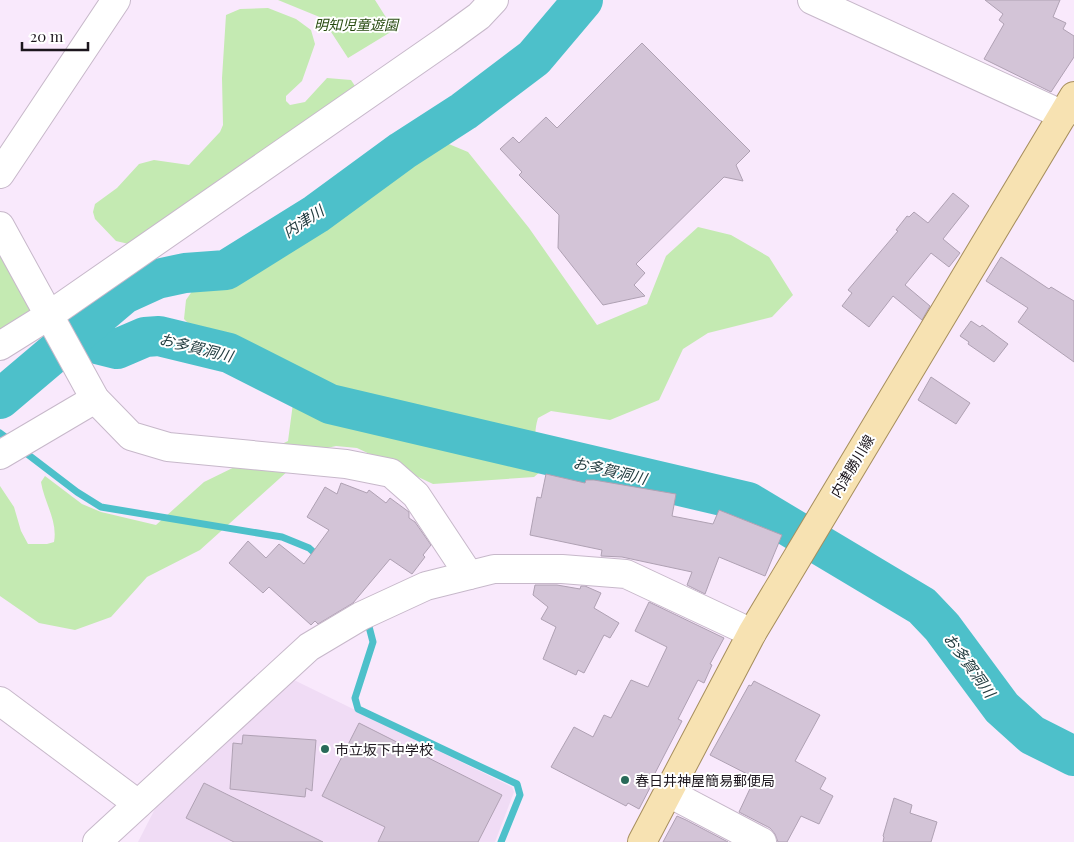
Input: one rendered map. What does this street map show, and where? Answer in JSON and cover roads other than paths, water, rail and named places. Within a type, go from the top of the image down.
[{"type":"main road","name":"内津勝川線","points":[[642,842],[752,633],[1068,105]]},
{"type":"street","points":[[0,174],[116,0]]},
{"type":"street","points":[[0,346],[48,316],[446,40],[479,16],[494,0]]},
{"type":"street","points":[[812,0],[1068,105]]},
{"type":"street","points":[[0,226],[95,399],[131,436],[168,447],[346,464],[390,473],[416,495],[469,575]]},
{"type":"street","points":[[0,456],[95,399]]},
{"type":"street","points":[[97,842],[309,647],[361,616],[426,586],[494,569],[562,569],[626,574],[752,633]]},
{"type":"street","points":[[0,701],[138,804]]},
{"type":"street","points":[[669,793],[762,842]]},
{"type":"waterway","name":"内津川","points":[[0,399],[124,294],[157,279],[185,273],[226,270],[316,214],[402,151],[464,111],[534,58],[583,0]]},
{"type":"waterway","name":"お多賀洞川","points":[[77,333],[97,344],[117,349],[145,337],[159,336],[229,353],[330,404],[748,502],[922,606],[942,627],[1002,708],[1032,735],[1074,756]]},
{"type":"waterway","points":[[0,433],[11,441]]},
{"type":"waterway","points":[[22,450],[77,492],[101,507],[282,537],[309,548],[319,557]]},
{"type":"waterway","points":[[367,619],[373,642],[355,698],[358,709],[517,784],[520,795],[501,842]]},
{"type":"place","name":"市立坂下中学校","points":[[325,749]]},
{"type":"place","name":"春日井神屋簡易郵便局","points":[[625,780]]},
{"type":"park label","name":"明知児童遊園","points":[[356,24]]}]
